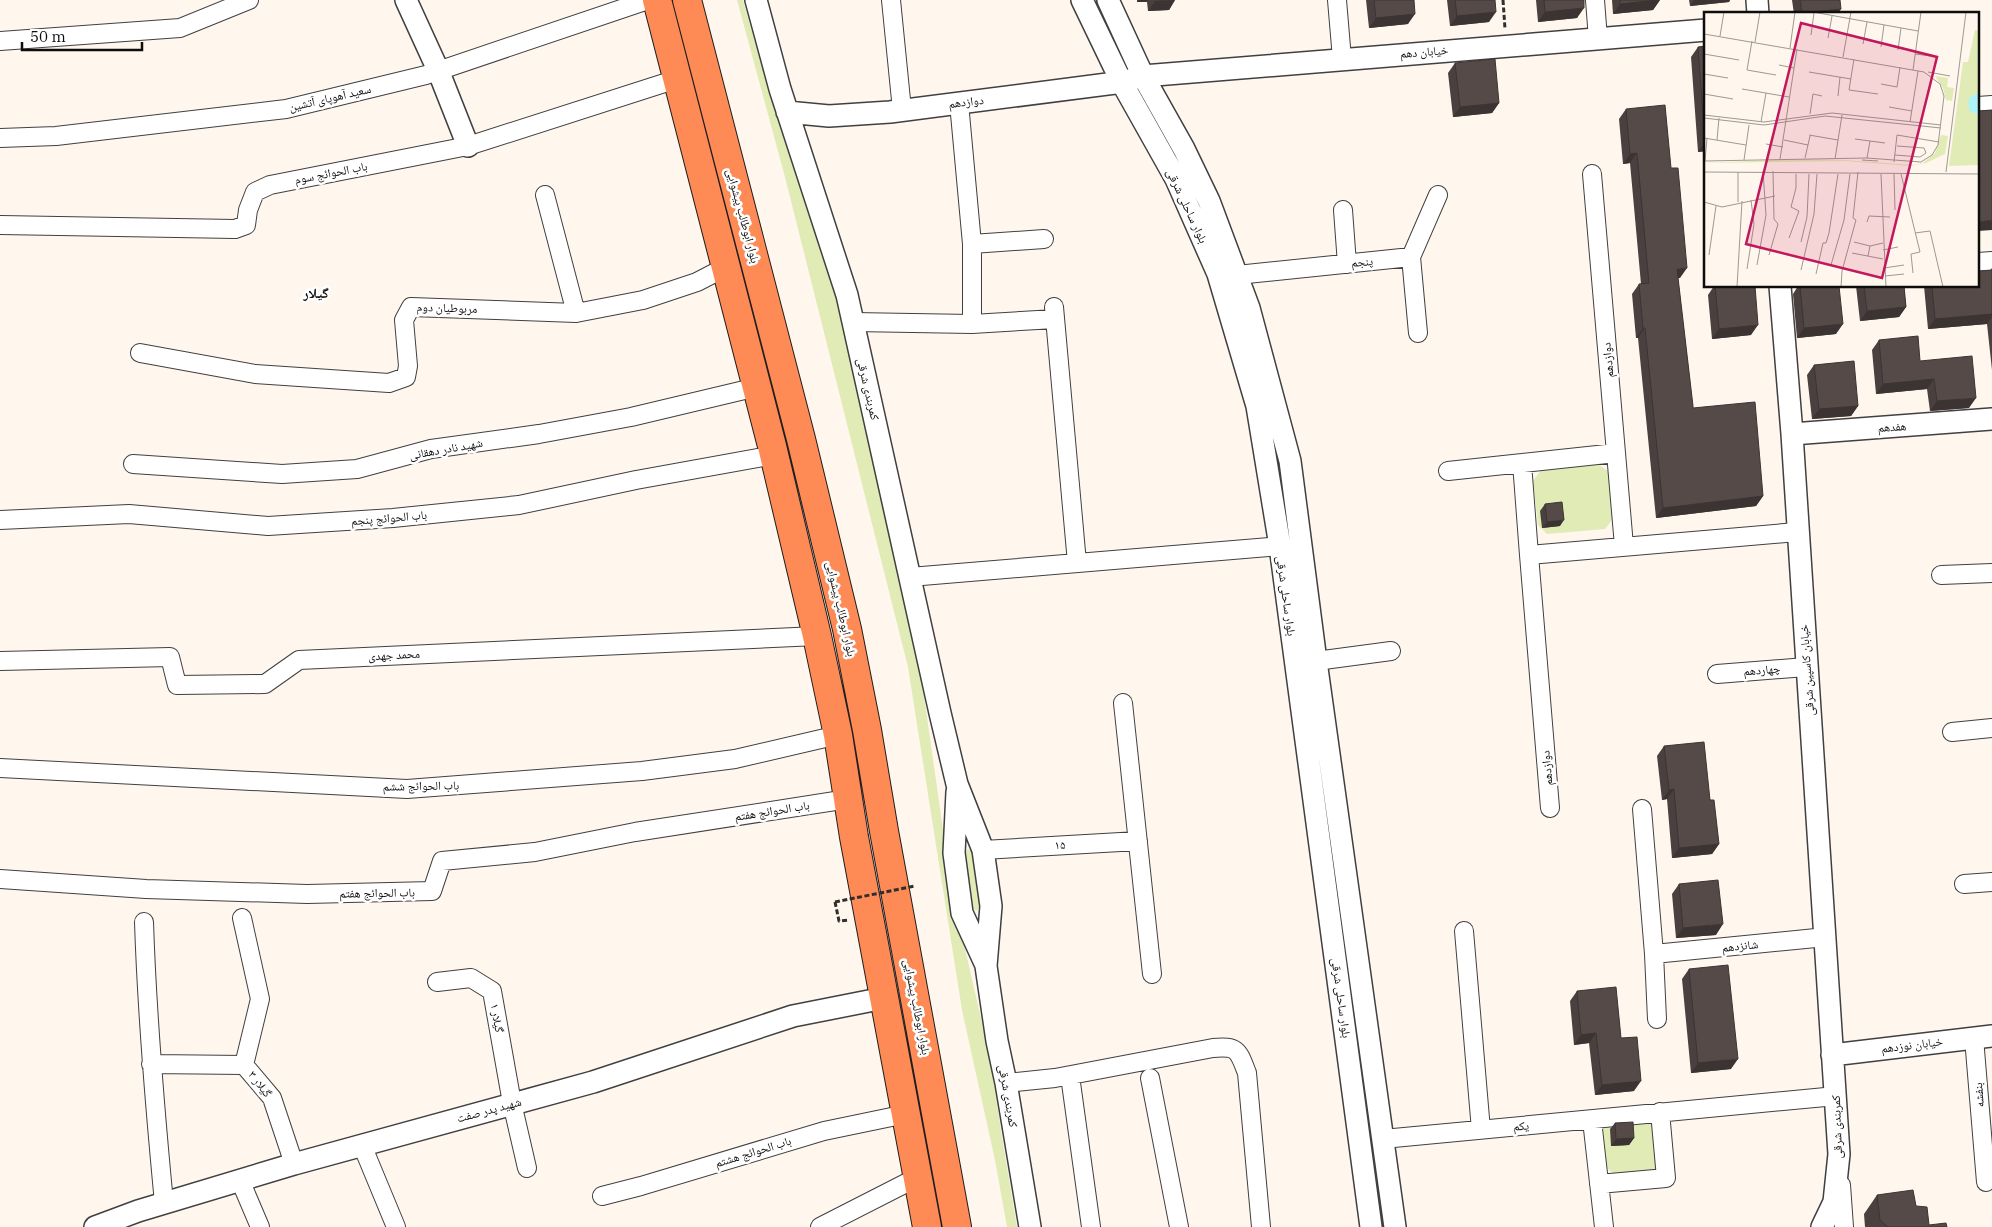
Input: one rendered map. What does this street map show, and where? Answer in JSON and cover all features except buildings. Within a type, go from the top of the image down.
[{"type":"highway","points":[[657,0],[757,387],[818,636],[838,735],[848,799],[927,1227]]},
{"type":"highway","name":"بلوار ابوطالب پیشوایی","points":[[687,0],[801,439],[847,629],[957,1227]]},
{"type":"street","points":[[0,42],[180,28],[249,0]]},
{"type":"street","points":[[406,0],[438,70],[468,146]]},
{"type":"street","name":"سعید آهوپای آتشین","points":[[0,138],[56,136],[286,109],[426,75],[648,0]]},
{"type":"street","name":"کمربندی شرقی","points":[[756,0],[787,112],[847,296],[957,784],[983,850],[991,906],[986,966],[997,1042],[1030,1227]]},
{"type":"street","points":[[891,0],[902,110]]},
{"type":"street","name":"بلوار ساحلی شرقی","points":[[1082,0],[1133,79],[1184,149],[1209,201],[1248,308],[1290,461],[1395,1227]]},
{"type":"street","name":"بلوار ساحلی شرقی","points":[[1108,0],[1133,79],[1218,274],[1257,406],[1280,546],[1371,1227]]},
{"type":"street","points":[[1337,0],[1342,59]]},
{"type":"street","points":[[1595,0],[1598,39]]},
{"type":"street","name":"خیابان دهم","points":[[1133,79],[1342,59],[1704,30]]},
{"type":"street","name":"باب الحوائج سوم","points":[[0,225],[235,229],[246,225],[248,210],[255,192],[270,185],[468,146],[677,79]]},
{"type":"street","name":"دوازدهم","points":[[787,112],[829,116],[902,110],[1133,79]]},
{"type":"street","points":[[959,103],[972,244],[972,324]]},
{"type":"street","name":"دوازدهم","points":[[1592,174],[1624,546]]},
{"type":"street","points":[[545,195],[576,313]]},
{"type":"street","points":[[1418,333],[1411,257],[1438,195]]},
{"type":"street","points":[[1343,210],[1347,264]]},
{"type":"street","points":[[972,244],[1044,239]]},
{"type":"street","name":"پنجم","points":[[1237,274],[1411,257]]},
{"type":"street","name":"مربوطیان دوم","points":[[140,353],[255,374],[389,383],[406,377],[408,366],[404,320],[410,307],[576,313],[643,300],[697,282],[726,267]]},
{"type":"street","name":"خیابان کاسپین شرقی","points":[[1780,288],[1792,434],[1806,667],[1826,937],[1832,1055]]},
{"type":"street","points":[[853,322],[972,324],[1055,313],[1077,563]]},
{"type":"street","name":"شهید نادر دهقانی","points":[[133,464],[282,474],[357,469],[431,450],[539,434],[631,417],[757,387]]},
{"type":"street","name":"هفدهم","points":[[1792,434],[1992,419]]},
{"type":"street","points":[[1448,471],[1616,452]]},
{"type":"street","name":"باب الحوائج پنجم","points":[[0,520],[129,514],[268,526],[392,518],[519,505],[636,480],[774,455]]},
{"type":"street","name":"دوازدهم","points":[[1522,463],[1550,808]]},
{"type":"street","points":[[1528,554],[1797,532]]},
{"type":"street","points":[[910,577],[1302,543]]},
{"type":"street","points":[[1941,575],[1992,573]]},
{"type":"street","name":"محمد جهدی","points":[[0,661],[170,657],[177,685],[265,684],[299,660],[818,636]]},
{"type":"street","points":[[1316,661],[1391,651]]},
{"type":"street","name":"چهاردهم","points":[[1717,674],[1806,667]]},
{"type":"street","points":[[1123,703],[1152,974]]},
{"type":"street","points":[[1952,732],[1992,728]]},
{"type":"street","name":"باب الحوائج ششم","points":[[0,768],[407,789],[642,771],[735,760],[838,735]]},
{"type":"street","name":"کمربندی شرقی","points":[[957,784],[954,853],[962,914],[986,966]]},
{"type":"street","name":"باب الحوائج هفتم","points":[[0,879],[146,889],[307,894],[432,892],[442,861],[535,852],[635,832],[848,799]]},
{"type":"street","points":[[1642,809],[1654,954],[1657,1019]]},
{"type":"street","name":"۱۵","points":[[983,850],[1138,840]]},
{"type":"street","points":[[1964,884],[1992,882]]},
{"type":"street","points":[[242,918],[260,999],[244,1065]]},
{"type":"street","points":[[144,922],[151,1064],[164,1203]]},
{"type":"street","points":[[1464,931],[1482,1130]]},
{"type":"street","name":"شانزدهم","points":[[1654,954],[1826,937]]},
{"type":"street","name":"گیلار ۱","points":[[437,982],[471,978],[492,991],[512,1103],[527,1168]]},
{"type":"street","name":"شهید پدر صفت","points":[[95,1227],[164,1203],[294,1164],[593,1082],[793,1016],[884,998]]},
{"type":"street","name":"خیابان نوزدهم","points":[[1832,1055],[1983,1037]]},
{"type":"street","name":"بنفشه","points":[[1983,1037],[1986,1182]]},
{"type":"street","points":[[1006,1084],[1055,1078],[1213,1048],[1229,1047],[1234,1049],[1241,1056],[1248,1073],[1261,1227]]},
{"type":"street","name":"کمربندی شرقی","points":[[1822,1227],[1834,1202],[1839,1154],[1832,1055]]},
{"type":"street","name":"گیلار ۳","points":[[151,1064],[244,1065],[272,1098],[294,1164]]},
{"type":"street","points":[[1150,1078],[1179,1227]]},
{"type":"street","points":[[1070,1083],[1091,1227]]},
{"type":"street","name":"یکم","points":[[1383,1139],[1836,1096]]},
{"type":"street","points":[[1599,1184],[1666,1178],[1660,1112]]},
{"type":"street","name":"باب الحوائج هشتم","points":[[602,1196],[650,1184],[824,1131],[906,1114]]},
{"type":"street","points":[[1592,1120],[1604,1227]]},
{"type":"street","points":[[362,1145],[396,1227]]},
{"type":"street","points":[[1839,1154],[1844,1227]]},
{"type":"street","points":[[820,1227],[918,1177]]},
{"type":"street","points":[[240,1180],[260,1227]]},
{"type":"path","points":[[1502,0],[1506,46]]},
{"type":"path","points":[[839,921],[835,902],[915,886]]},
{"type":"green space","points":[[737,0],[743,0],[767,84],[796,166],[836,296],[869,438],[919,661],[952,893],[990,1057],[1017,1227],[1007,1227],[995,1160],[962,1010],[908,667],[785,177]]},
{"type":"green space","points":[[1598,464],[1609,472],[1614,517],[1605,529],[1547,534],[1538,525],[1533,481],[1541,470]]},
{"type":"green space","points":[[968,849],[976,854],[984,902],[976,911],[969,905],[960,858]]},
{"type":"green space","points":[[1646,1116],[1656,1123],[1660,1161],[1654,1171],[1614,1174],[1606,1167],[1603,1128],[1610,1118]]},
{"type":"district","name":"گیلار","points":[[316,293]]}]
